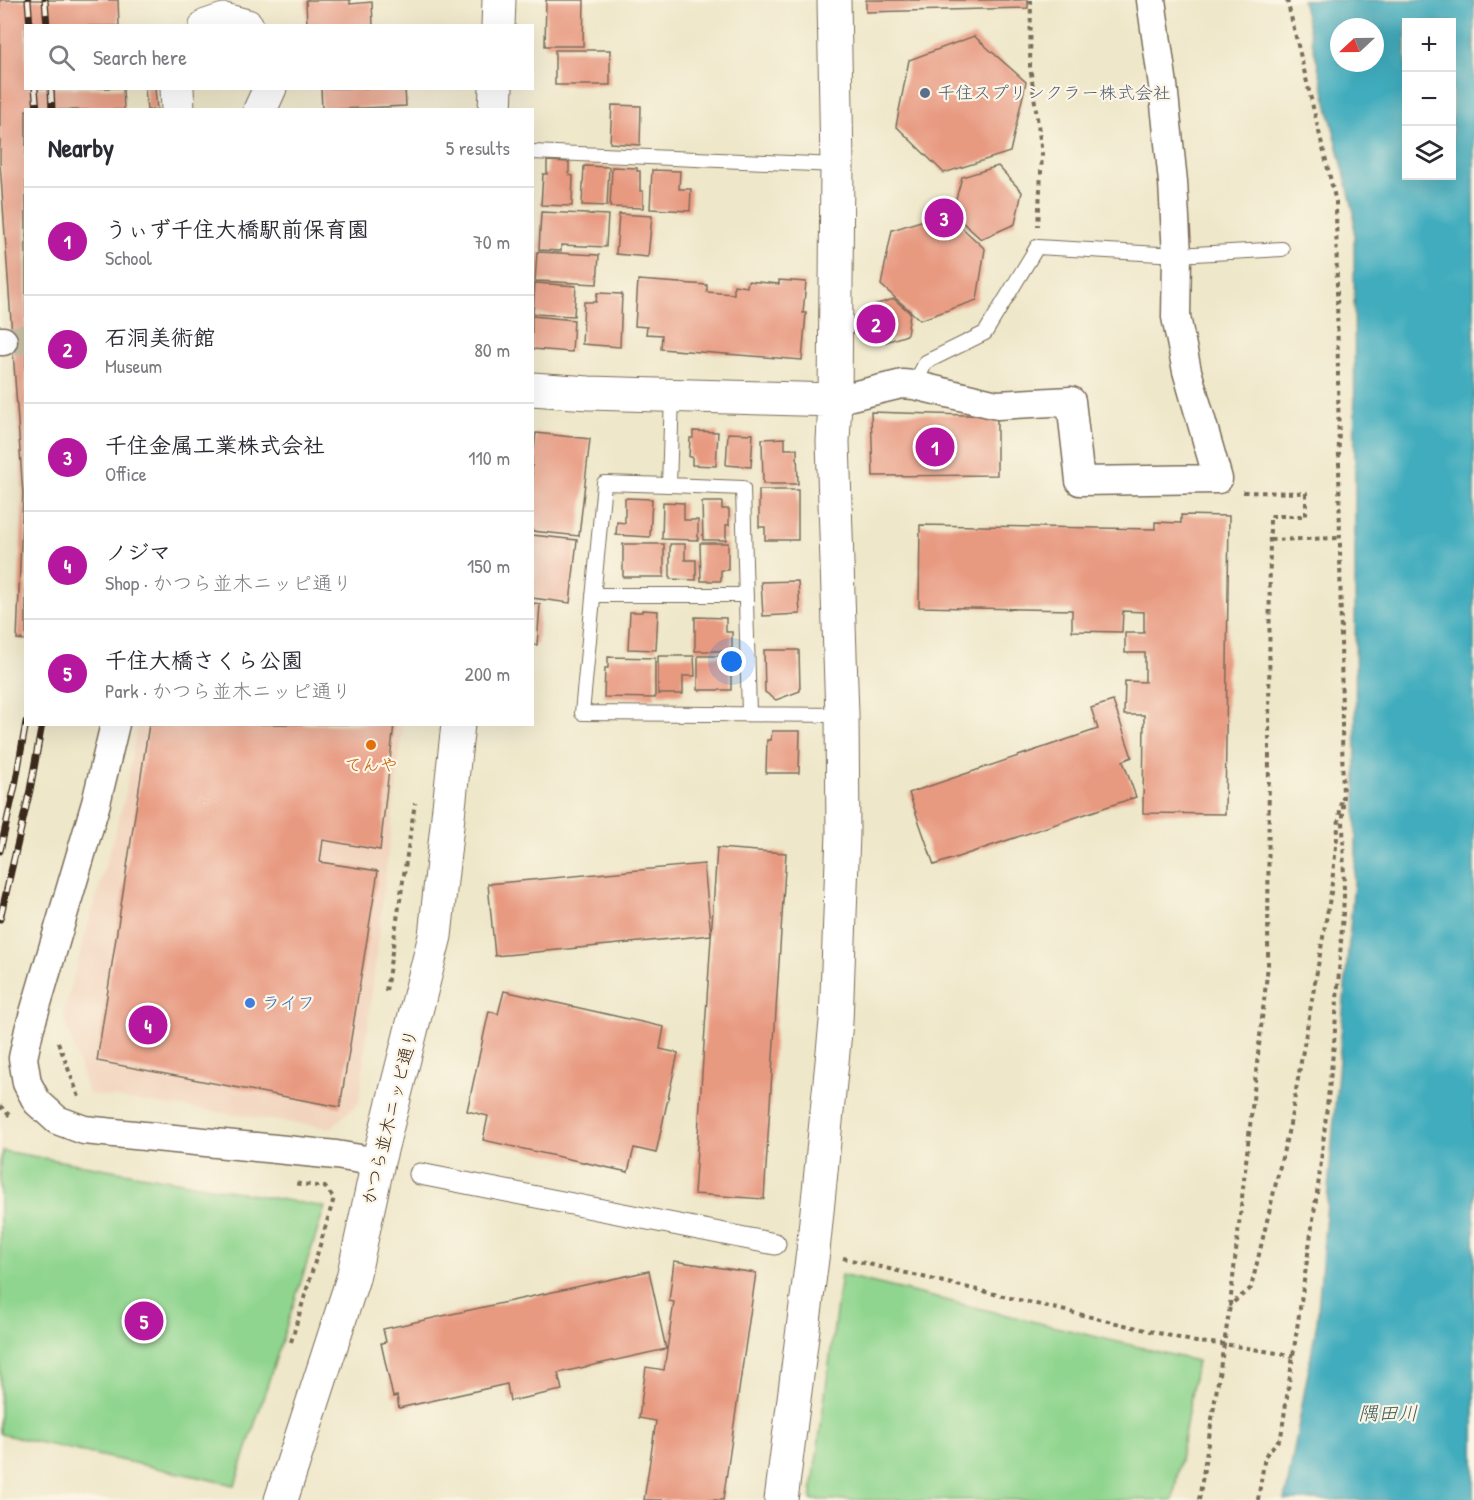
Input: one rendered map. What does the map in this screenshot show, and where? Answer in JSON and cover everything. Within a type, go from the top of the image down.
[{"type":"street","points":[[498,24],[499,0]]},
{"type":"street","points":[[781,1500],[813,1251],[836,1022],[843,833],[843,715],[833,442],[837,165],[834,0]]},
{"type":"street","points":[[534,389],[672,396],[835,400],[902,384],[997,405],[1071,401],[1080,481],[1218,479],[1187,371],[1176,317],[1177,255],[1173,182],[1151,0]]},
{"type":"street","points":[[212,24],[224,20],[239,24]]},
{"type":"street","points":[[261,108],[269,90]]},
{"type":"street","points":[[495,108],[496,90]]},
{"type":"street","points":[[115,726],[93,814],[29,1030],[24,1058],[27,1083],[37,1102],[57,1120],[84,1130],[336,1155],[378,1162]]},
{"type":"street","name":"かつら並木ニッピ通り","points":[[281,1500],[353,1278],[378,1162],[435,936],[458,726]]},
{"type":"street","points":[[420,1174],[775,1244]]},
{"type":"lane","points":[[534,152],[837,165]]},
{"type":"lane","points":[[914,385],[926,362],[985,333],[1037,247],[1177,255],[1282,249]]},
{"type":"lane","points":[[669,485],[672,396]]},
{"type":"lane","points":[[749,714],[743,488],[604,483],[582,712],[749,714],[843,715]]},
{"type":"lane","points":[[593,595],[746,595]]},
{"type":"path","points":[[1031,0],[1030,66],[1042,154],[1037,247]]},
{"type":"path","points":[[1258,1500],[1265,1456],[1281,1437],[1294,1356],[1319,1179],[1334,1044],[1344,898],[1336,202],[1287,0]]},
{"type":"path","points":[[1199,1500],[1230,1305],[1268,965],[1270,516],[1306,516],[1306,493],[1271,492]]},
{"type":"path","points":[[1270,540],[1341,538]]},
{"type":"path","points":[[1230,1305],[1251,1288],[1290,1124],[1331,892],[1344,782]]},
{"type":"path","points":[[386,992],[416,794]]},
{"type":"path","points":[[55,1035],[81,1101]]},
{"type":"path","points":[[0,1106],[15,1122]]},
{"type":"path","points":[[290,1182],[325,1187],[334,1198],[291,1342]]},
{"type":"path","points":[[842,1258],[1196,1342],[1224,1344],[1294,1356]]},
{"type":"shaded area","points":[[137,726],[403,726],[359,1103],[330,1128],[88,1094],[63,1013],[125,797]]},
{"type":"green space","points":[[3,1151],[325,1207],[235,1485],[0,1434],[0,1162]]},
{"type":"green space","points":[[841,1275],[1197,1361],[1173,1500],[811,1500]]},
{"type":"water","name":"隅田川","points":[[1302,0],[1474,0],[1474,1500],[1285,1500],[1317,1322],[1356,857],[1354,213]]},
{"type":"building","points":[[0,0],[118,0],[119,24],[24,24],[24,90],[123,90],[124,108],[24,108],[24,640],[17,639],[23,494],[0,163]]},
{"type":"building","points":[[306,0],[350,0],[350,4],[372,2],[373,24],[307,24]]},
{"type":"building","points":[[546,0],[584,0],[583,46],[545,46]]},
{"type":"building","points":[[866,0],[1028,0],[1028,8],[866,12]]},
{"type":"building","points":[[974,36],[1026,82],[1010,152],[944,173],[896,126],[909,60]]},
{"type":"building","points":[[555,50],[610,50],[610,85],[555,85]]},
{"type":"building","points":[[145,90],[155,90],[157,108],[147,108]]},
{"type":"building","points":[[321,90],[405,90],[406,106],[322,108]]},
{"type":"building","points":[[612,105],[641,106],[640,145],[610,143]]},
{"type":"building","points":[[547,161],[569,162],[569,175],[573,176],[572,206],[541,205],[543,174],[547,174]]},
{"type":"building","points":[[584,166],[609,167],[607,206],[582,205]]},
{"type":"building","points":[[998,166],[1022,192],[1015,224],[981,239],[952,213],[962,177]]},
{"type":"building","points":[[612,167],[637,168],[637,171],[640,171],[643,208],[610,207]]},
{"type":"building","points":[[652,170],[680,171],[679,189],[691,189],[690,211],[650,209]]},
{"type":"building","points":[[541,212],[608,215],[606,247],[561,245],[561,251],[539,250]]},
{"type":"building","points":[[946,213],[985,249],[977,300],[920,320],[881,285],[892,230]]},
{"type":"building","points":[[619,214],[652,216],[648,257],[616,254]]},
{"type":"building","points":[[537,252],[599,255],[597,284],[535,281]]},
{"type":"building","points":[[638,280],[707,285],[707,292],[734,294],[734,285],[747,287],[748,281],[779,284],[779,280],[806,282],[802,360],[661,349],[662,335],[646,334],[647,327],[635,326]]},
{"type":"building","points":[[535,283],[576,286],[574,316],[534,314]]},
{"type":"building","points":[[597,293],[622,294],[620,347],[582,344],[584,302],[596,302]]},
{"type":"building","points":[[894,299],[910,313],[907,335],[886,342],[868,328],[873,305]]},
{"type":"building","points":[[534,316],[574,320],[572,352],[534,349]]},
{"type":"building","points":[[871,412],[997,416],[997,475],[873,476]]},
{"type":"building","points":[[693,431],[718,432],[716,466],[692,465],[692,457],[689,457],[690,438],[693,438]]},
{"type":"building","points":[[536,433],[590,439],[579,536],[534,531]]},
{"type":"building","points":[[728,433],[753,434],[751,467],[726,465]]},
{"type":"building","points":[[785,438],[785,449],[797,449],[798,484],[763,484],[762,439]]},
{"type":"building","points":[[759,490],[798,490],[798,540],[765,540],[765,527],[759,527]]},
{"type":"building","points":[[625,498],[652,499],[650,537],[616,535],[617,522],[625,523]]},
{"type":"building","points":[[663,502],[684,503],[684,520],[698,520],[698,540],[662,539]]},
{"type":"building","points":[[702,502],[722,502],[722,509],[729,509],[726,540],[703,540]]},
{"type":"building","points":[[1181,515],[1229,516],[1225,814],[1143,813],[1144,715],[1124,715],[1125,681],[1145,682],[1145,653],[1125,653],[1125,633],[1144,633],[1144,612],[1123,611],[1122,632],[1072,631],[1072,610],[919,607],[920,525],[1155,529],[1155,522],[1181,523]]},
{"type":"building","points":[[534,535],[577,540],[570,603],[534,598]]},
{"type":"building","points":[[700,543],[728,543],[728,570],[721,570],[721,581],[701,581]]},
{"type":"building","points":[[623,544],[664,544],[664,577],[623,577]]},
{"type":"building","points":[[670,544],[685,544],[685,560],[696,560],[696,580],[670,579]]},
{"type":"building","points":[[798,581],[800,614],[763,616],[761,582]]},
{"type":"building","points":[[534,603],[540,604],[537,645],[534,645]]},
{"type":"building","points":[[642,610],[658,611],[656,650],[628,649],[630,612],[642,612]]},
{"type":"building","points":[[695,617],[726,618],[726,632],[732,632],[732,649],[695,651]]},
{"type":"building","points":[[764,650],[799,650],[800,691],[776,700],[765,692]]},
{"type":"building","points":[[658,656],[694,656],[695,676],[683,676],[683,694],[658,694]]},
{"type":"building","points":[[698,656],[731,656],[731,690],[698,690]]},
{"type":"building","points":[[608,657],[655,658],[655,698],[604,697],[605,668],[608,668]]},
{"type":"building","points":[[1113,701],[1132,757],[1123,761],[1136,797],[934,865],[909,793],[1098,729],[1091,708]]},
{"type":"building","points":[[149,726],[394,726],[380,850],[323,840],[320,862],[378,871],[340,1107],[97,1061]]},
{"type":"building","points":[[772,731],[800,731],[799,773],[766,773],[767,740],[771,740]]},
{"type":"building","points":[[717,848],[786,853],[764,1199],[694,1194]]},
{"type":"building","points":[[704,864],[711,935],[495,956],[488,884]]},
{"type":"building","points":[[504,991],[664,1027],[660,1049],[678,1053],[656,1153],[634,1148],[628,1172],[483,1140],[488,1116],[467,1111],[489,1011],[498,1014]]},
{"type":"building","points":[[674,1261],[756,1273],[723,1500],[644,1500],[656,1421],[639,1418],[646,1367],[664,1370],[674,1302],[669,1301]]},
{"type":"building","points":[[649,1271],[666,1349],[558,1373],[562,1390],[510,1401],[507,1384],[399,1408],[397,1396],[393,1397],[381,1343],[386,1342],[383,1329]]},
{"type":"tunnel","points":[[3,341],[24,339]]},
{"type":"railway","points":[[28,0],[30,24]]},
{"type":"railway","points":[[45,0],[47,24]]},
{"type":"railway","points":[[35,90],[37,108]]},
{"type":"railway","points":[[51,90],[52,108]]},
{"type":"railway","points":[[0,851],[15,786],[25,726]]},
{"type":"railway","points":[[0,919],[30,790],[42,726]]},
{"type":"place","name":"千住スプリンクラー株式会社","points":[[925,93]]},
{"type":"place","name":"千住金属工業株式会社","points":[[944,218]]},
{"type":"place","name":"石洞美術館","points":[[876,324]]},
{"type":"place","name":"うぃず千住大橋駅前保育園","points":[[935,447]]},
{"type":"place","name":"てんや","points":[[371,745]]},
{"type":"place","name":"ライフ","points":[[250,1003]]},
{"type":"place","name":"ノジマ","points":[[148,1025]]},
{"type":"place","name":"千住大橋さくら公園","points":[[144,1321]]}]
